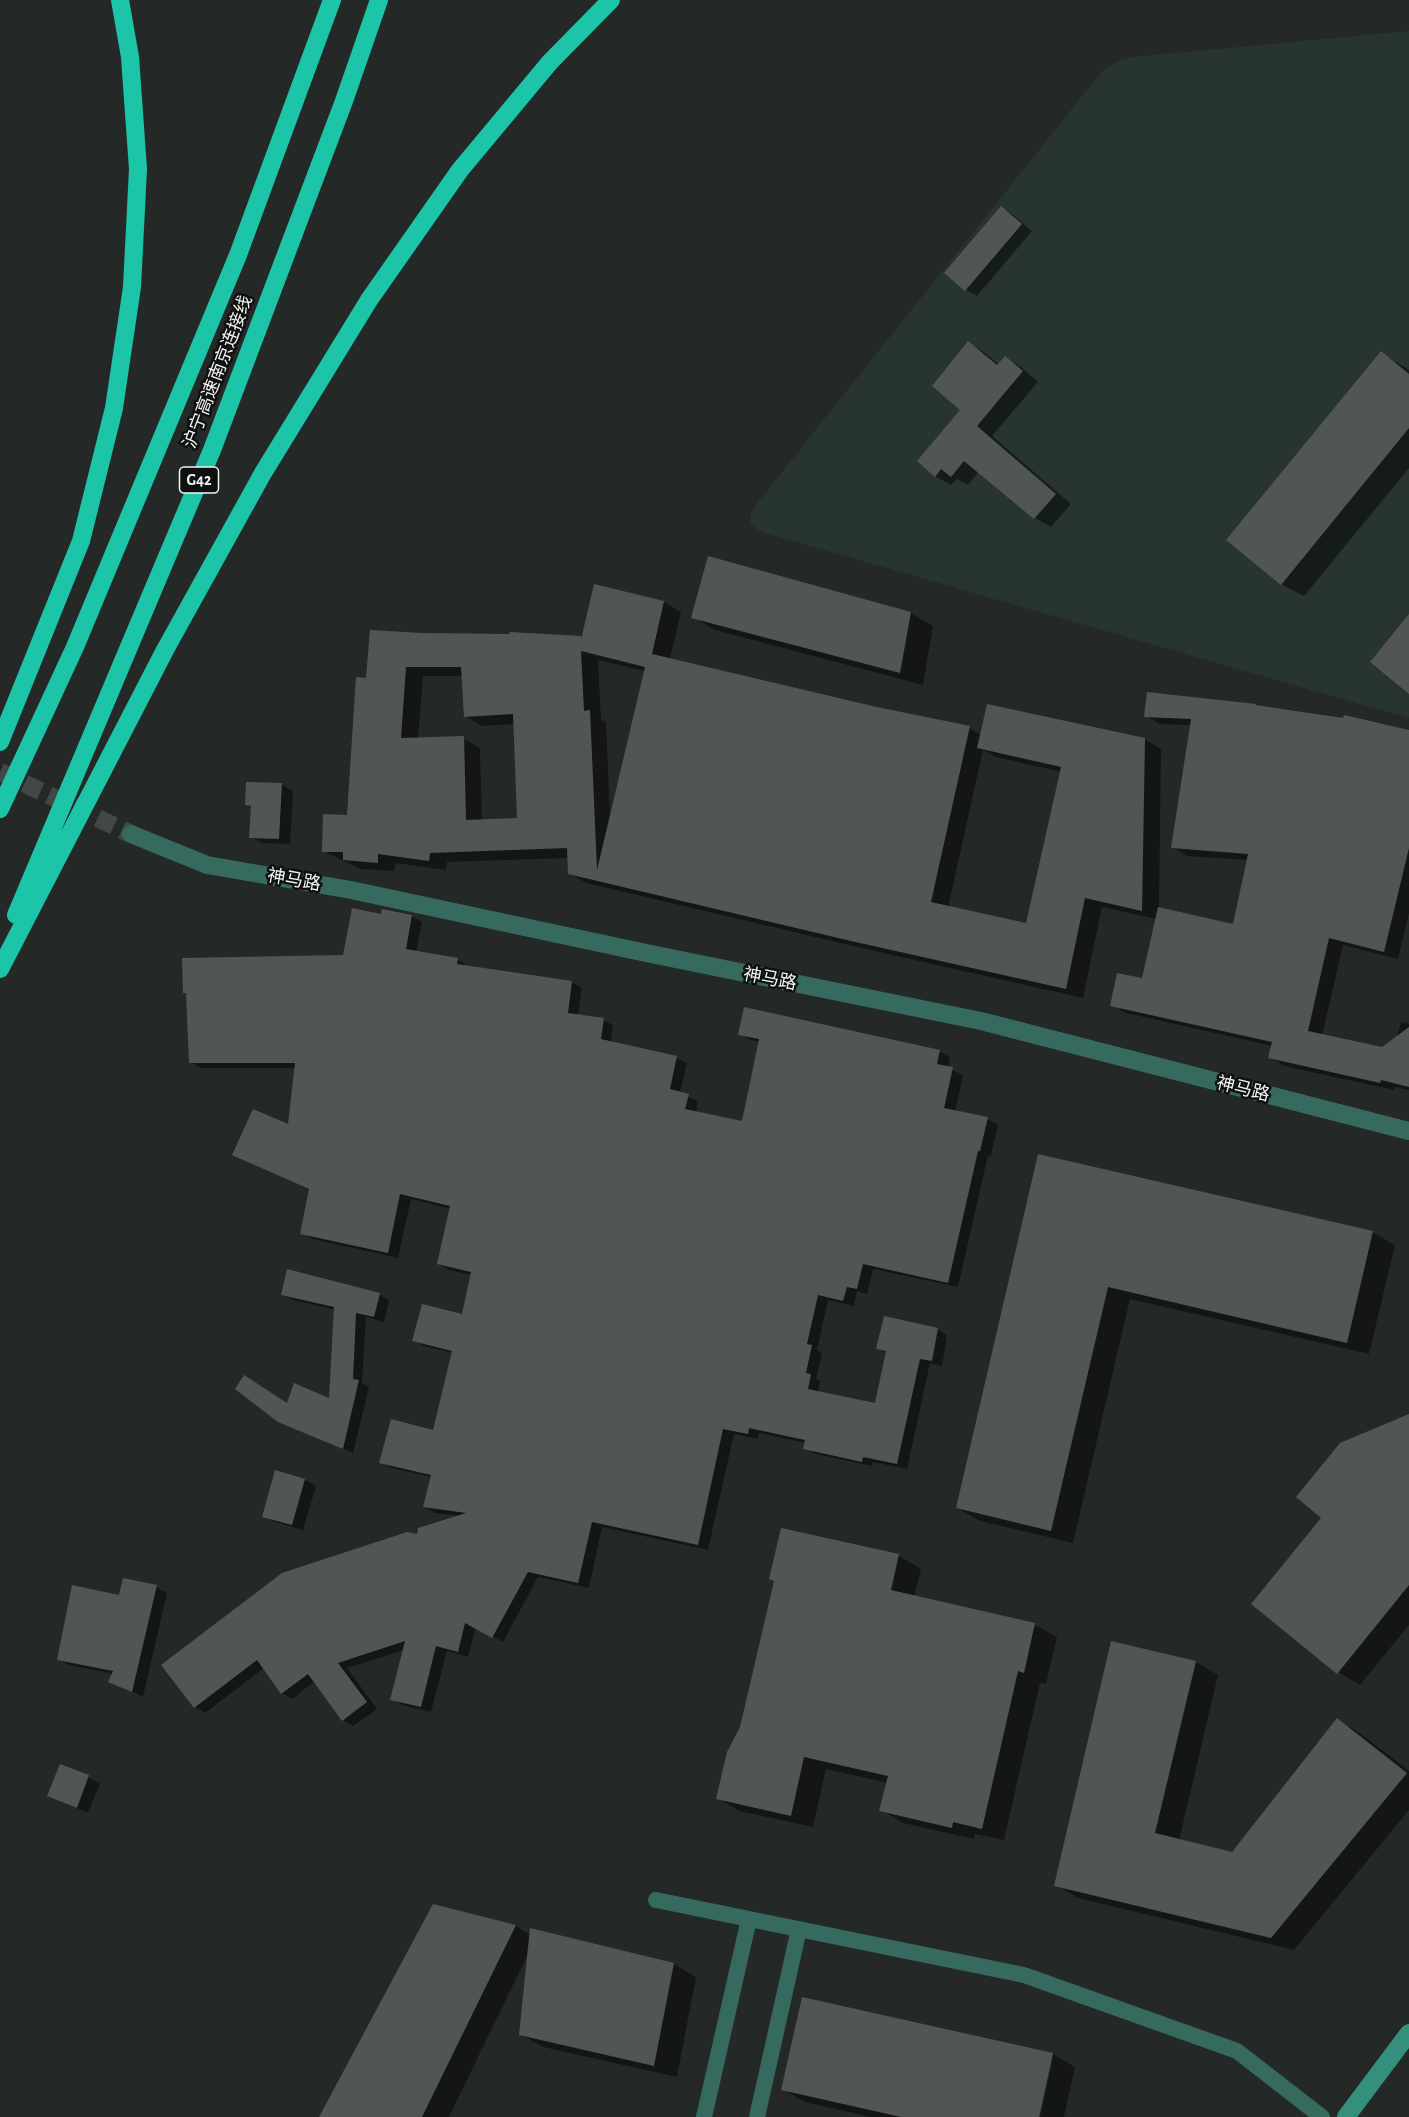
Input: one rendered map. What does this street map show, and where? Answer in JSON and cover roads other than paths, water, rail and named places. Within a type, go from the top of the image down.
[{"type":"highway","points":[[0,742],[81,540],[114,408],[132,287],[138,169],[130,57],[120,0]]},
{"type":"highway","name":"沪宁高速南京连接线","points":[[0,810],[75,647],[229,277],[332,0]]},
{"type":"highway","name":"沪宁高速南京连接线","points":[[0,953],[212,450],[340,112],[379,0]]},
{"type":"highway","points":[[0,969],[165,650],[263,473],[369,300],[460,170],[550,62],[611,0]]},
{"type":"main road","points":[[1346,2117],[1409,2033]]},
{"type":"street","name":"神马路","points":[[131,834],[207,865],[351,890],[981,1022],[1409,1131]]},
{"type":"lane","points":[[656,1900],[1024,1975],[1237,2051],[1322,2117]]},
{"type":"lane","points":[[704,2117],[749,1919]]},
{"type":"lane","points":[[757,2117],[799,1929]]},
{"type":"tunnel","points":[[0,772],[131,834]]}]
